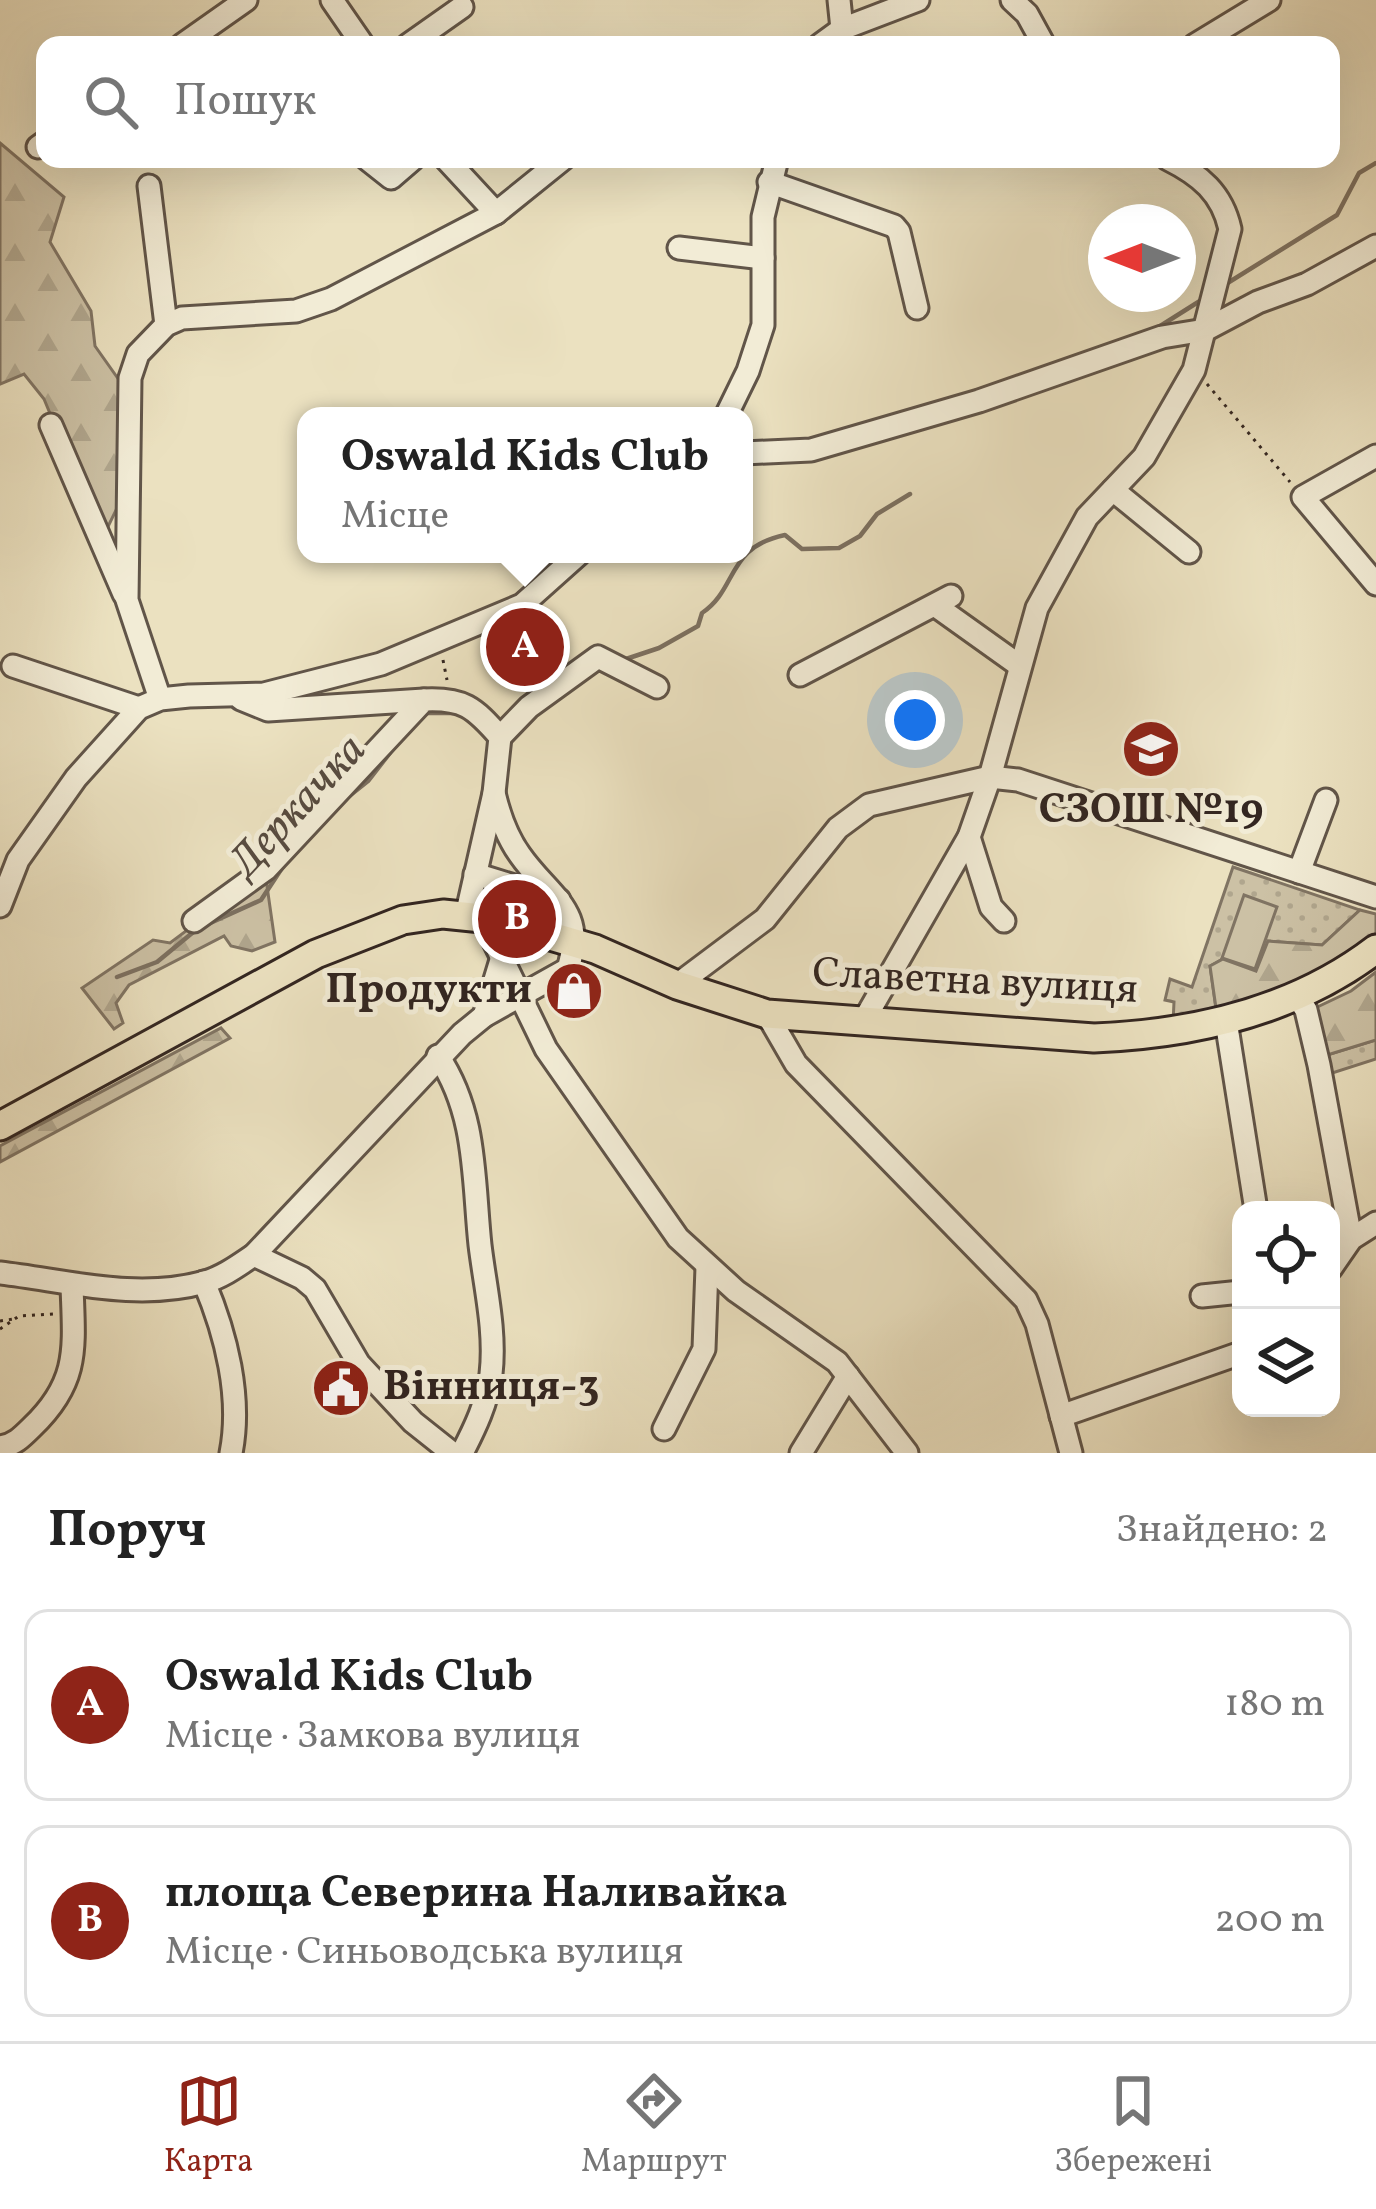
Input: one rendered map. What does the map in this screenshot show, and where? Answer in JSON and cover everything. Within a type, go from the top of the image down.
[{"type":"main road","name":"Славетна вулиця","points":[[0,1126],[352,937],[403,920],[474,916],[576,943],[677,985],[766,1014],[1094,1038],[1144,1036],[1226,1021],[1298,996],[1376,949]]},
{"type":"street","points":[[195,36],[246,0]]},
{"type":"street","points":[[332,0],[350,36]]},
{"type":"street","points":[[839,0],[842,29]]},
{"type":"street","points":[[832,36],[918,0]]},
{"type":"street","points":[[1012,0],[1027,14],[1038,36]]},
{"type":"street","points":[[1211,36],[1269,0]]},
{"type":"street","points":[[421,36],[462,8]]},
{"type":"street","points":[[378,168],[391,178],[403,168]]},
{"type":"street","points":[[454,168],[496,213]]},
{"type":"street","points":[[128,600],[130,378],[138,354],[166,325],[182,318],[296,311],[314,305],[496,213],[552,168]]},
{"type":"street","points":[[730,407],[763,325],[763,217],[774,168]]},
{"type":"street","points":[[863,1022],[969,837],[1036,608],[1087,517],[1144,457],[1194,370],[1230,229],[1225,206],[1211,187],[1182,168]]},
{"type":"street","points":[[769,182],[893,226],[899,232],[916,308]]},
{"type":"street","points":[[149,186],[166,325]]},
{"type":"street","points":[[753,452],[812,449],[979,401],[1162,337],[1205,330],[1258,302],[1307,284],[1376,246]]},
{"type":"street","points":[[680,248],[763,258]]},
{"type":"street","points":[[51,425],[128,600],[160,699]]},
{"type":"street","points":[[1376,456],[1303,497],[1376,584]]},
{"type":"street","points":[[1113,490],[1189,552]]},
{"type":"street","points":[[0,906],[18,860],[76,778],[139,708],[160,699],[264,694],[381,664],[522,605],[569,563]]},
{"type":"street","points":[[800,675],[944,601],[1020,666]]},
{"type":"street","points":[[657,687],[598,656],[529,707],[500,737],[494,793],[476,874],[474,916],[521,994],[546,1049],[678,1238],[707,1267],[837,1362],[907,1453]]},
{"type":"street","points":[[13,666],[139,708]]},
{"type":"street","points":[[236,697],[268,710],[454,698],[484,718],[500,737]]},
{"type":"street","points":[[194,921],[266,869],[424,700]]},
{"type":"street","points":[[677,985],[765,919],[838,828],[869,805],[990,777],[1018,780],[1376,898]]},
{"type":"street","points":[[0,1273],[122,1290],[205,1282],[254,1255],[438,1056],[484,1016],[568,969],[576,943],[569,914],[519,853],[494,793]]},
{"type":"street","points":[[1299,872],[1326,800]]},
{"type":"street","points":[[969,837],[986,895],[1004,920]]},
{"type":"street","points":[[476,874],[559,900]]},
{"type":"street","points":[[484,1016],[501,961]]},
{"type":"street","points":[[1298,996],[1319,1065],[1351,1239]]},
{"type":"street","points":[[766,1014],[796,1064],[1025,1300],[1036,1324],[1071,1453]]},
{"type":"street","points":[[1226,1021],[1255,1201]]},
{"type":"street","points":[[438,1056],[453,1078],[476,1166],[479,1236],[493,1342],[484,1400],[462,1453]]},
{"type":"street","points":[[1340,1255],[1351,1239],[1376,1223]]},
{"type":"street","points":[[254,1255],[315,1289],[359,1364],[413,1422],[452,1453]]},
{"type":"street","points":[[664,1429],[704,1349],[707,1267]]},
{"type":"street","points":[[205,1282],[233,1395],[231,1453]]},
{"type":"street","points":[[0,1447],[16,1443],[56,1405],[75,1359],[71,1286]]},
{"type":"street","points":[[1202,1296],[1232,1293]]},
{"type":"street","points":[[1061,1416],[1232,1356]]},
{"type":"street","points":[[801,1453],[848,1376]]},
{"type":"path","points":[[1194,370],[1303,497]]},
{"type":"path","points":[[440,641],[454,698]]},
{"type":"path","points":[[0,1321],[73,1312]]},
{"type":"path","points":[[0,1329],[15,1319]]},
{"type":"green space","points":[[0,143],[64,197],[50,242],[91,311],[95,346],[119,380],[118,506],[102,539],[44,399],[24,374],[0,384]]},
{"type":"green space","points":[[1233,867],[1360,910],[1322,945],[1268,941],[1256,971],[1223,959],[1210,966],[1217,1016],[1173,1023],[1174,1002],[1165,1000],[1170,979],[1192,987]]},
{"type":"green space","points":[[265,872],[275,942],[252,951],[231,946],[224,936],[129,985],[116,1003],[123,1023],[114,1029],[82,988],[153,940],[170,943]]},
{"type":"green space","points":[[1244,895],[1277,907],[1255,969],[1222,958]]},
{"type":"green space","points":[[1360,910],[1376,914],[1376,933],[1358,947],[1300,980],[1216,1008],[1210,966],[1223,959],[1256,971],[1268,941],[1322,945]]},
{"type":"green space","points":[[1376,972],[1376,1040],[1324,1056],[1309,1011],[1351,991]]},
{"type":"green space","points":[[221,1028],[230,1038],[0,1162],[0,1146]]},
{"type":"green space","points":[[1376,1040],[1376,1059],[1326,1075],[1324,1056]]},
{"type":"waterway","name":"Деркачка","points":[[1226,284],[1337,215],[1359,173],[1376,163]]},
{"type":"waterway","name":"Деркачка","points":[[1157,328],[1203,299]]},
{"type":"waterway","name":"Деркачка","points":[[753,548],[785,535],[802,549],[839,548],[860,536],[877,514],[910,494]]},
{"type":"waterway","name":"Деркачка","points":[[623,660],[659,648],[698,626],[702,613],[740,563]]},
{"type":"waterway","name":"Деркачка","points":[[423,713],[453,713]]},
{"type":"waterway","name":"Деркачка","points":[[343,801],[368,781],[400,740]]},
{"type":"waterway","name":"Деркачка","points":[[117,977],[157,962],[197,929],[261,900],[286,862]]},
{"type":"place","name":"Oswald Kids Club","points":[[525,647]]},
{"type":"place","name":"СЗОШ №19","points":[[1151,749]]},
{"type":"place","name":"площа Северина Наливайка","points":[[517,919]]},
{"type":"place","name":"Продукти","points":[[574,991]]},
{"type":"place","name":"Вінниця-3","points":[[341,1388]]}]
